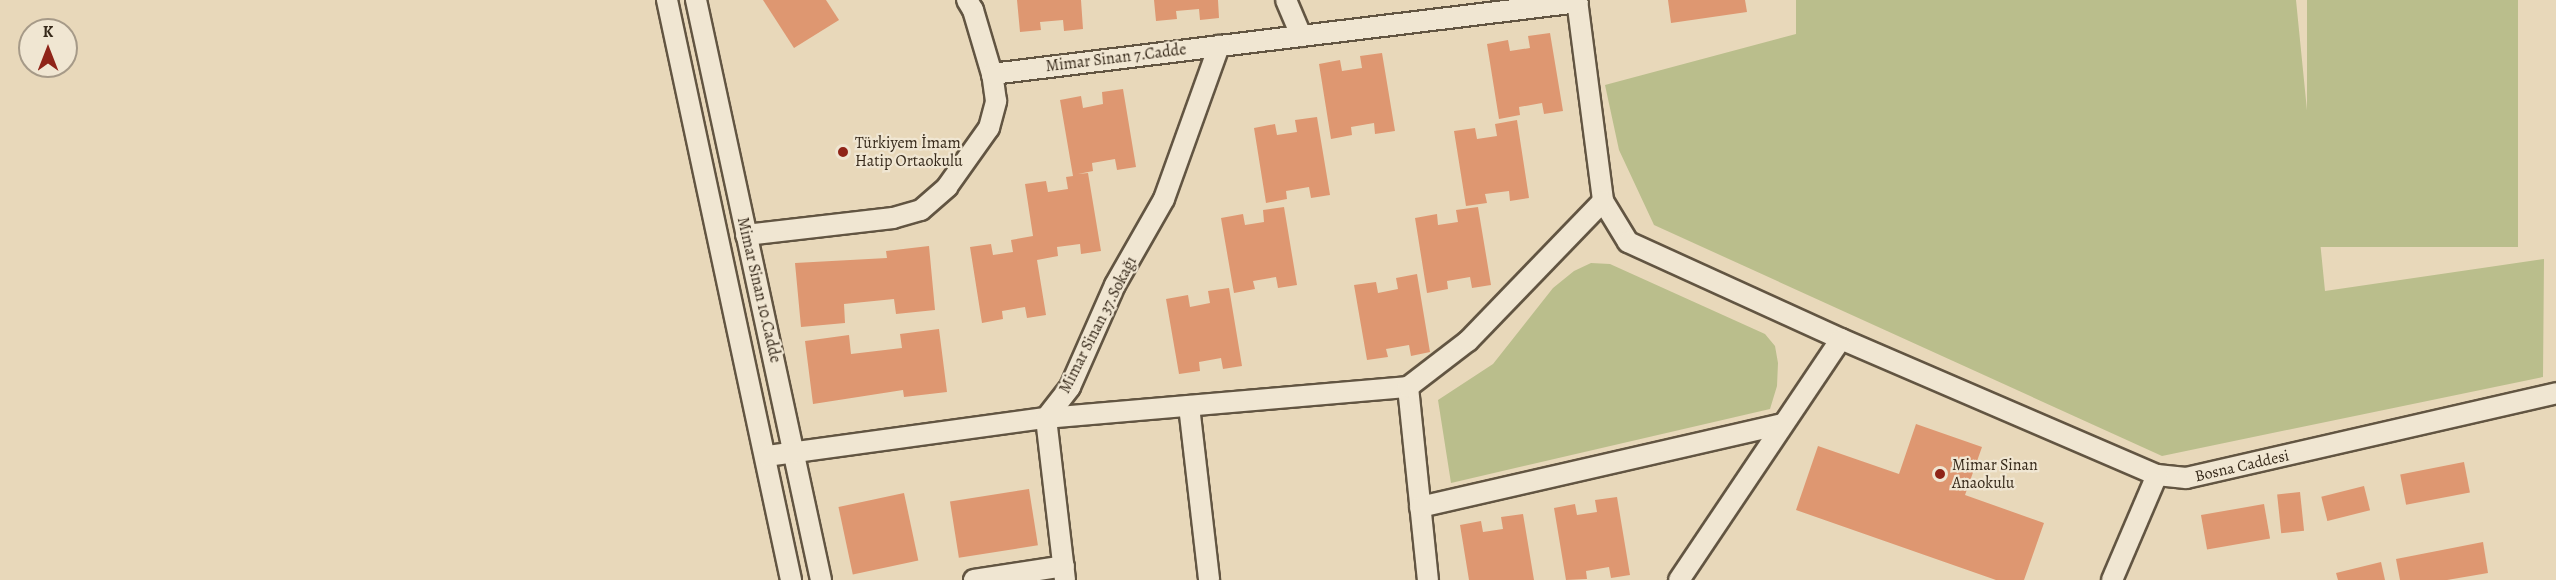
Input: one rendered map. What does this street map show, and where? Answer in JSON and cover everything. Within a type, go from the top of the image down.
[{"type":"street","name":"Mimar Sinan 10.Cadde","points":[[667,0],[791,580]]},
{"type":"street","name":"Mimar Sinan 10.Cadde","points":[[696,0],[746,235],[796,452],[821,580]]},
{"type":"street","points":[[746,235],[893,218],[921,210],[947,187],[988,128],[996,101],[992,74],[973,10],[967,0]]},
{"type":"street","points":[[1286,0],[1301,36]]},
{"type":"street","points":[[766,456],[1046,418],[1408,387],[1468,341],[1603,201],[1577,1]]},
{"type":"street","name":"Mimar Sinan 7.Cadde","points":[[992,74],[1577,1]]},
{"type":"street","name":"Mimar Sinan 37.Sokağı","points":[[1046,418],[1071,387],[1115,285],[1164,199],[1219,46]]},
{"type":"street","name":"Bosna Caddesi","points":[[1603,201],[1628,242],[1841,339],[2157,475],[2186,478],[2556,393]]},
{"type":"street","points":[[1679,580],[1841,339]]},
{"type":"street","points":[[1408,387],[1428,580]]},
{"type":"street","points":[[1189,406],[1209,580]]},
{"type":"street","points":[[974,580],[1064,573],[1046,418]]},
{"type":"street","points":[[1420,507],[1783,424]]},
{"type":"street","points":[[2112,580],[2157,475]]},
{"type":"green space","points":[[1796,0],[2296,0],[2325,291],[2544,259],[2543,377],[2162,456],[1654,225],[1619,150],[1605,85],[1796,34]]},
{"type":"green space","points":[[2307,0],[2518,0],[2518,247],[2307,247]]},
{"type":"green space","points":[[1591,263],[1610,264],[1765,334],[1775,346],[1778,363],[1777,386],[1770,409],[1451,483],[1438,400],[1493,364],[1553,288],[1574,271]]},
{"type":"building","points":[[763,0],[826,0],[839,20],[794,48]]},
{"type":"building","points":[[1017,0],[1081,0],[1083,29],[1064,31],[1063,20],[1040,22],[1041,30],[1020,32]]},
{"type":"building","points":[[1154,0],[1218,0],[1219,18],[1200,20],[1199,9],[1176,11],[1177,19],[1156,21]]},
{"type":"building","points":[[1668,0],[1745,0],[1747,12],[1671,23]]},
{"type":"building","points":[[1550,33],[1563,111],[1544,114],[1542,103],[1519,107],[1520,115],[1499,119],[1487,44],[1508,40],[1510,51],[1530,48],[1528,36]]},
{"type":"building","points":[[1382,53],[1395,131],[1375,134],[1374,123],[1351,127],[1352,135],[1331,139],[1319,64],[1340,60],[1342,71],[1362,68],[1360,56]]},
{"type":"building","points":[[1123,89],[1136,167],[1117,170],[1115,159],[1092,163],[1093,171],[1078,174],[1088,173],[1101,251],[1081,254],[1080,244],[1057,247],[1058,256],[1037,260],[1046,315],[1027,318],[1025,307],[1002,311],[1003,319],[982,323],[970,247],[991,244],[993,255],[1013,252],[1011,240],[1033,236],[1025,184],[1046,181],[1048,192],[1068,189],[1066,177],[1073,176],[1060,100],[1081,96],[1083,108],[1103,104],[1102,92]]},
{"type":"building","points":[[1317,117],[1330,195],[1311,198],[1309,187],[1286,191],[1287,199],[1266,203],[1254,128],[1275,124],[1277,135],[1297,132],[1295,120]]},
{"type":"building","points":[[1517,120],[1529,198],[1510,201],[1509,191],[1485,194],[1487,203],[1466,206],[1454,131],[1475,128],[1477,139],[1497,136],[1495,124]]},
{"type":"building","points":[[1284,207],[1297,285],[1278,288],[1276,277],[1253,281],[1255,289],[1234,293],[1221,218],[1243,214],[1245,225],[1264,222],[1263,210]]},
{"type":"building","points":[[1478,207],[1491,285],[1472,288],[1470,277],[1447,281],[1448,289],[1427,293],[1415,218],[1437,214],[1438,225],[1458,222],[1456,210]]},
{"type":"building","points":[[929,246],[935,310],[896,314],[894,299],[844,304],[845,323],[801,327],[795,263],[887,258],[886,251]]},
{"type":"building","points":[[1417,274],[1430,352],[1411,356],[1409,345],[1386,349],[1388,357],[1367,360],[1354,285],[1376,282],[1378,293],[1398,289],[1396,278]]},
{"type":"building","points":[[1229,288],[1242,366],[1223,369],[1221,358],[1199,362],[1200,371],[1179,374],[1166,299],[1188,295],[1190,307],[1210,303],[1208,291]]},
{"type":"building","points":[[939,329],[947,392],[904,397],[903,390],[813,404],[805,341],[849,335],[851,354],[902,348],[900,334]]},
{"type":"building","points":[[1916,424],[1982,447],[1965,495],[2044,523],[2024,580],[1996,580],[1796,510],[1818,446],[1899,474]]},
{"type":"building","points":[[2464,462],[2470,492],[2406,505],[2400,474]]},
{"type":"building","points":[[2364,486],[2370,510],[2327,521],[2321,497]]},
{"type":"building","points":[[1029,489],[1038,545],[959,558],[950,502]]},
{"type":"building","points":[[2300,492],[2304,531],[2281,533],[2277,494]]},
{"type":"building","points":[[904,493],[918,560],[853,574],[838,507]]},
{"type":"building","points":[[1617,497],[1630,575],[1611,578],[1609,567],[1586,571],[1587,579],[1566,580],[1554,508],[1575,504],[1577,515],[1597,512],[1595,500]]},
{"type":"building","points":[[2264,504],[2270,538],[2207,550],[2201,515]]},
{"type":"building","points":[[1523,514],[1534,580],[1469,580],[1460,525],[1481,521],[1483,532],[1503,529],[1501,517]]},
{"type":"building","points":[[2483,542],[2488,573],[2447,580],[2400,580],[2396,559]]},
{"type":"building","points":[[2381,562],[2385,580],[2338,580],[2336,573]]},
{"type":"place","name":"Türkiyem İmam Hatip Ortaokulu","points":[[843,152]]},
{"type":"place","name":"Mimar Sinan Anaokulu","points":[[1940,474]]}]
